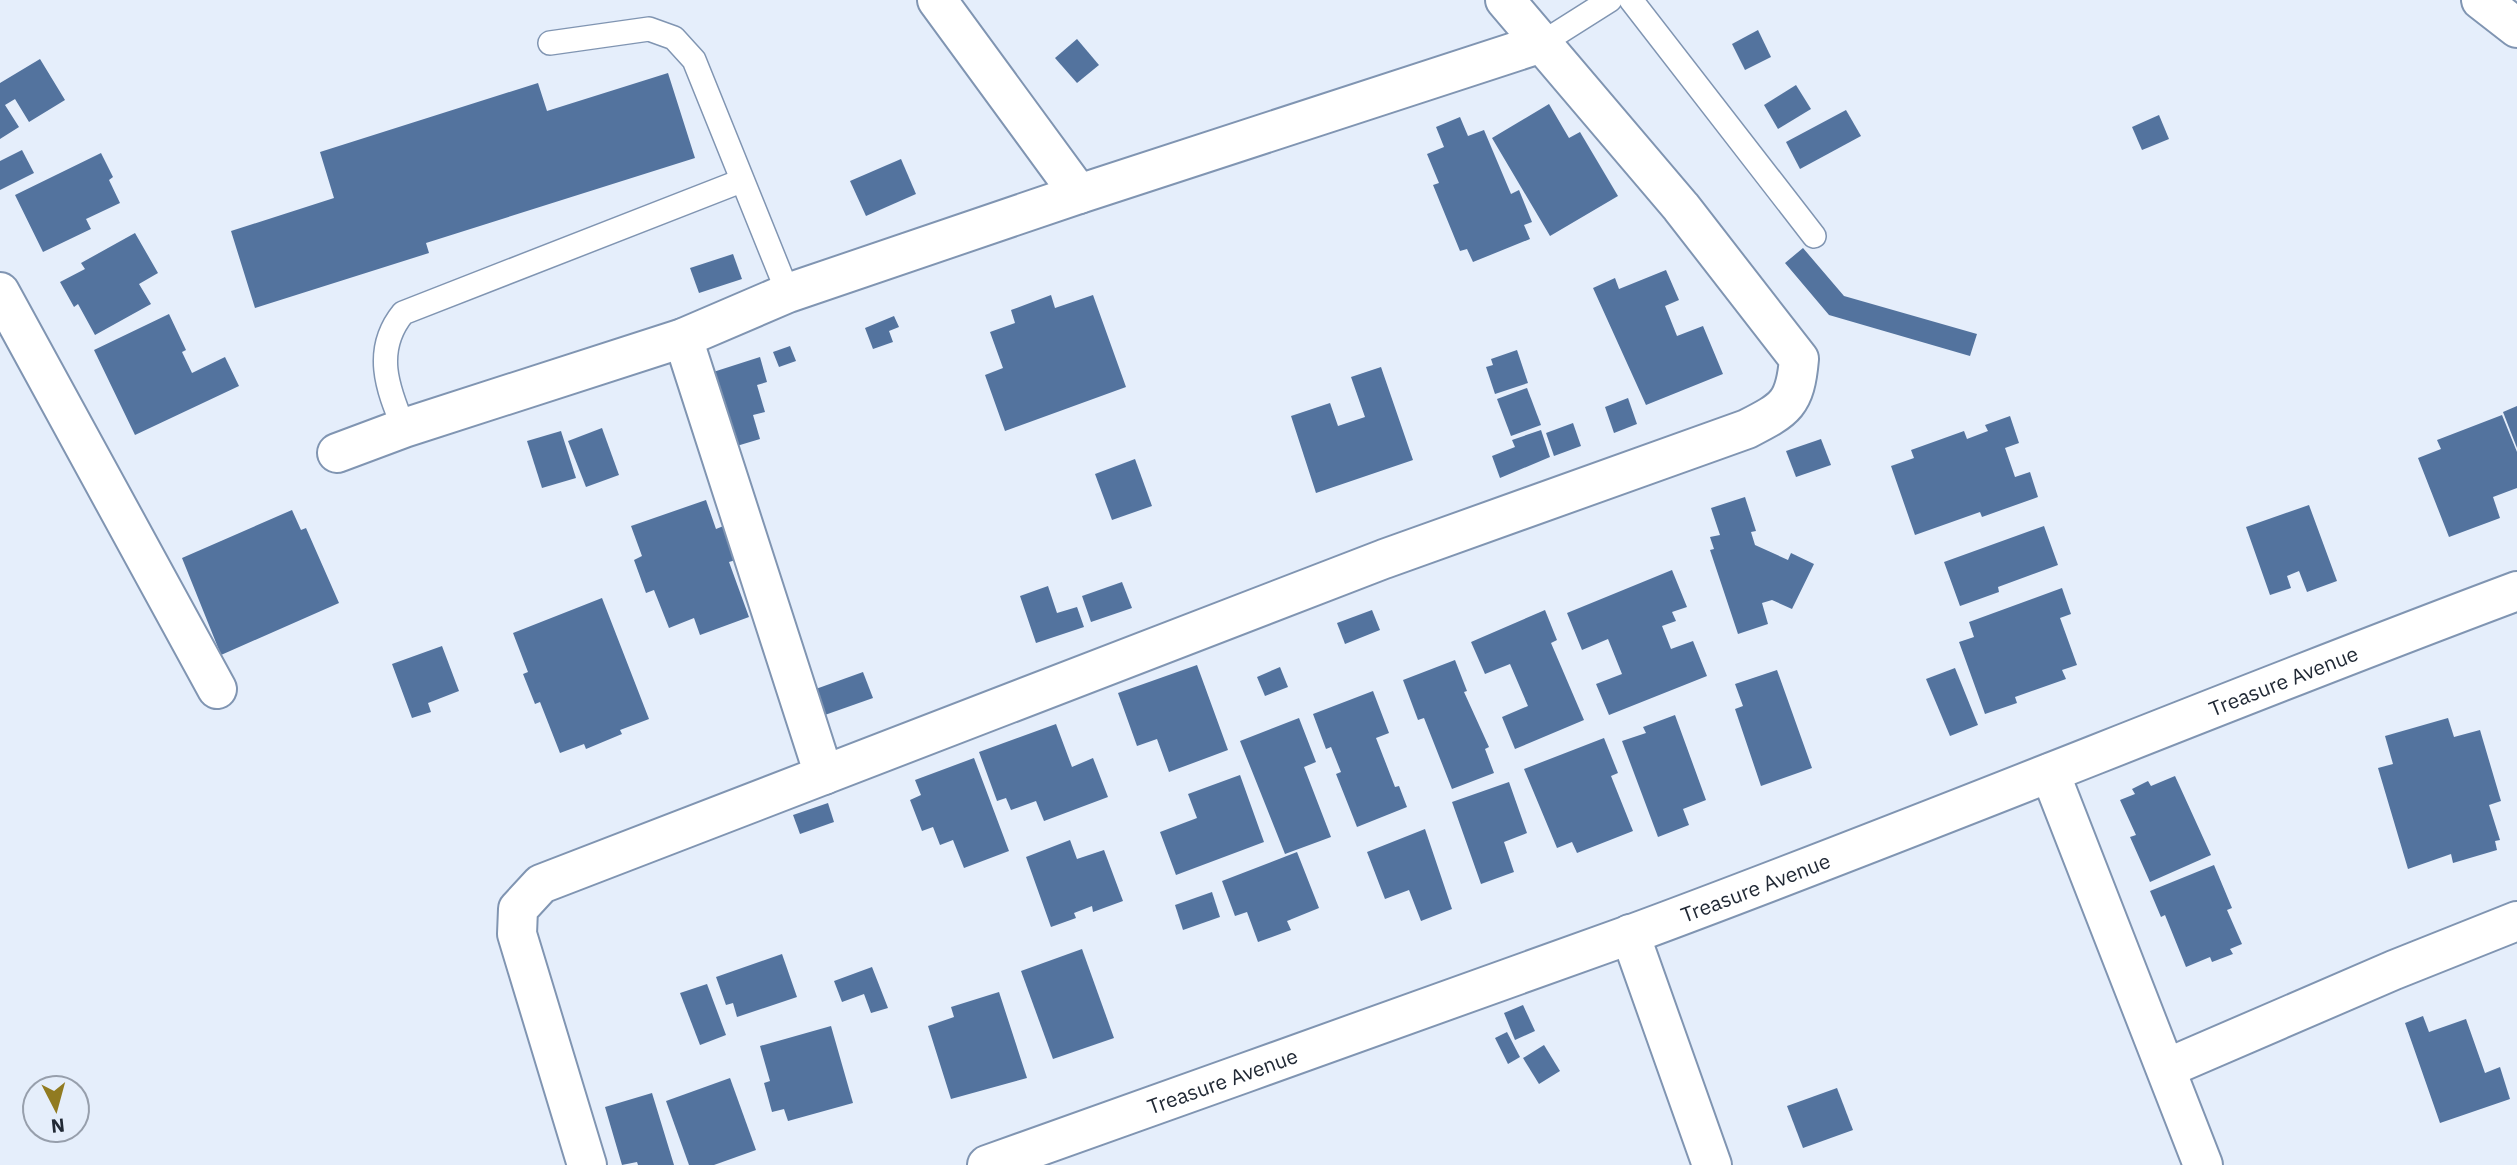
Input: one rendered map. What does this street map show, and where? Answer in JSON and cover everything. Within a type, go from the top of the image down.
[{"type":"street","points":[[937,0],[1079,194]]},
{"type":"street","points":[[587,1165],[517,934],[518,909],[541,884],[1384,559],[1747,429],[1777,414],[1796,390],[1799,359],[1681,207],[1505,0]]},
{"type":"street","points":[[2482,0],[2517,28]]},
{"type":"street","points":[[337,453],[404,428],[683,338],[788,293],[1079,194],[1542,43]]},
{"type":"street","points":[[0,292],[217,689]]},
{"type":"street","points":[[683,338],[824,775]]},
{"type":"street","name":"Treasure Avenue","points":[[987,1165],[1630,934],[2050,773],[2260,687],[2517,591]]},
{"type":"street","points":[[2050,773],[2203,1165]]},
{"type":"street","points":[[2167,1068],[2394,970],[2517,921]]},
{"type":"street","points":[[1630,934],[1712,1165]]},
{"type":"lane","points":[[1542,43],[1610,0]]},
{"type":"lane","points":[[1631,0],[1814,236]]},
{"type":"lane","points":[[550,43],[649,29],[674,38],[694,60],[788,293]]},
{"type":"lane","points":[[404,428],[388,392],[386,352],[391,328],[403,313],[741,181]]},
{"type":"building","points":[[1758,30],[1771,57],[1745,70],[1732,44]]},
{"type":"building","points":[[1077,39],[1099,65],[1077,83],[1055,58]]},
{"type":"building","points":[[40,59],[65,100],[29,122],[15,99],[5,105],[19,127],[0,139],[0,83]]},
{"type":"building","points":[[668,73],[695,158],[426,243],[429,253],[255,308],[231,231],[334,198],[320,152],[538,83],[547,111]]},
{"type":"building","points":[[1796,85],[1811,109],[1778,129],[1764,105]]},
{"type":"building","points":[[1549,104],[1569,138],[1580,132],[1618,196],[1550,236],[1492,138]]},
{"type":"building","points":[[1846,110],[1861,136],[1800,169],[1786,142]]},
{"type":"building","points":[[2159,115],[2169,139],[2142,150],[2132,127]]},
{"type":"building","points":[[1460,117],[1468,136],[1484,130],[1511,194],[1519,190],[1532,222],[1524,225],[1530,239],[1473,262],[1467,249],[1460,251],[1433,185],[1439,183],[1427,154],[1444,147],[1436,127]]},
{"type":"building","points":[[22,150],[34,173],[0,190],[0,161]]},
{"type":"building","points":[[101,153],[113,177],[109,180],[120,203],[86,219],[91,229],[43,252],[15,195]]},
{"type":"building","points":[[901,159],[916,194],[866,216],[850,181]]},
{"type":"building","points":[[135,233],[158,273],[139,284],[151,304],[95,335],[78,304],[74,307],[60,282],[85,269],[81,263]]},
{"type":"building","points":[[1803,248],[1844,296],[1977,334],[1970,356],[1829,315],[1785,263]]},
{"type":"building","points":[[733,254],[742,279],[699,293],[690,268]]},
{"type":"building","points":[[1666,270],[1679,300],[1665,306],[1677,336],[1703,326],[1723,374],[1646,405],[1593,288],[1615,278],[1619,289]]},
{"type":"building","points":[[1051,295],[1055,308],[1093,295],[1126,387],[1005,431],[985,375],[1003,368],[990,332],[1015,323],[1011,310]]},
{"type":"building","points":[[169,314],[186,350],[182,352],[192,373],[225,357],[239,386],[135,435],[94,350]]},
{"type":"building","points":[[894,316],[899,327],[889,331],[893,342],[873,349],[865,328]]},
{"type":"building","points":[[790,346],[796,361],[779,367],[773,352]]},
{"type":"building","points":[[1517,350],[1528,383],[1495,394],[1486,367],[1493,365],[1491,359]]},
{"type":"building","points":[[760,357],[767,382],[757,385],[765,412],[753,415],[760,439],[730,448],[707,374]]},
{"type":"building","points":[[1381,367],[1413,460],[1316,493],[1291,416],[1330,403],[1338,426],[1365,417],[1351,377]]},
{"type":"building","points":[[1527,388],[1541,425],[1511,436],[1497,399]]},
{"type":"building","points":[[1628,398],[1637,424],[1614,433],[1605,407]]},
{"type":"building","points":[[2517,406],[2517,448],[2503,412]]},
{"type":"building","points":[[2502,415],[2517,452],[2517,488],[2493,497],[2500,518],[2449,537],[2418,458],[2441,449],[2437,440]]},
{"type":"building","points":[[2010,416],[2019,443],[2005,448],[2015,477],[2030,472],[2038,497],[1982,517],[1980,512],[1915,535],[1891,466],[1914,458],[1911,450],[1964,431],[1967,439],[1988,431],[1985,425]]},
{"type":"building","points":[[1573,423],[1581,446],[1554,456],[1546,433]]},
{"type":"building","points":[[602,428],[619,475],[586,487],[568,441]]},
{"type":"building","points":[[1541,430],[1550,457],[1500,478],[1492,456],[1515,447],[1512,440]]},
{"type":"building","points":[[561,431],[576,478],[542,488],[527,441]]},
{"type":"building","points":[[1821,439],[1831,465],[1796,477],[1786,451]]},
{"type":"building","points":[[1135,459],[1152,506],[1112,520],[1095,474]]},
{"type":"building","points":[[1745,497],[1756,531],[1751,532],[1755,545],[1788,560],[1791,553],[1814,564],[1792,609],[1772,600],[1762,603],[1768,624],[1738,634],[1710,550],[1714,549],[1710,537],[1720,535],[1711,508]]},
{"type":"building","points":[[706,500],[716,529],[726,525],[739,559],[729,562],[749,617],[700,635],[694,618],[669,628],[654,590],[646,593],[634,560],[642,556],[631,526]]},
{"type":"building","points":[[2309,505],[2337,581],[2307,592],[2299,571],[2287,576],[2291,588],[2270,595],[2246,527]]},
{"type":"building","points":[[292,510],[301,530],[306,528],[339,603],[221,655],[182,558]]},
{"type":"building","points":[[2044,526],[2058,565],[1998,587],[1999,592],[1960,606],[1944,562]]},
{"type":"building","points":[[1672,570],[1687,607],[1672,612],[1676,621],[1662,626],[1671,649],[1693,641],[1707,676],[1609,715],[1596,684],[1622,674],[1608,639],[1582,650],[1567,613]]},
{"type":"building","points":[[1122,582],[1132,608],[1091,622],[1082,596]]},
{"type":"building","points":[[1048,586],[1057,613],[1077,607],[1084,627],[1036,643],[1020,596]]},
{"type":"building","points":[[2062,588],[2071,614],[2060,618],[2077,665],[2062,670],[2066,679],[2015,697],[2017,703],[1985,714],[1959,642],[1974,637],[1969,622]]},
{"type":"building","points":[[602,598],[649,719],[620,730],[622,734],[586,749],[584,744],[560,753],[540,702],[535,704],[523,674],[528,672],[513,633]]},
{"type":"building","points":[[1372,610],[1380,630],[1345,644],[1337,623]]},
{"type":"building","points":[[1545,610],[1557,640],[1551,643],[1584,720],[1515,749],[1502,717],[1528,706],[1510,664],[1485,674],[1471,642]]},
{"type":"building","points":[[442,646],[459,691],[428,703],[431,712],[412,718],[392,664]]},
{"type":"building","points":[[1455,660],[1467,691],[1464,692],[1489,747],[1485,749],[1494,773],[1452,789],[1424,718],[1418,720],[1403,680]]},
{"type":"building","points":[[1197,665],[1228,750],[1169,772],[1157,739],[1137,746],[1118,693]]},
{"type":"building","points":[[1280,667],[1288,687],[1265,696],[1257,677]]},
{"type":"building","points":[[1955,668],[1978,725],[1950,736],[1926,679]]},
{"type":"building","points":[[1777,670],[1812,768],[1761,786],[1735,709],[1743,706],[1735,684]]},
{"type":"building","points":[[863,672],[873,698],[822,716],[813,690]]},
{"type":"building","points":[[1373,691],[1389,733],[1376,738],[1395,787],[1399,786],[1407,807],[1357,827],[1336,774],[1341,772],[1331,747],[1326,749],[1313,714]]},
{"type":"building","points":[[1675,715],[1706,800],[1683,809],[1689,825],[1658,837],[1622,741],[1646,733],[1643,727]]},
{"type":"building","points":[[1299,718],[1316,762],[1304,767],[1331,837],[1285,854],[1240,741]]},
{"type":"building","points":[[2448,718],[2454,737],[2480,730],[2501,801],[2489,805],[2500,840],[2495,841],[2497,850],[2453,863],[2451,854],[2408,869],[2378,768],[2393,764],[2385,736]]},
{"type":"building","points":[[1056,724],[1072,767],[1093,758],[1108,797],[1044,821],[1036,801],[1011,810],[1006,798],[997,801],[979,752]]},
{"type":"building","points":[[1604,738],[1618,773],[1611,776],[1633,831],[1577,853],[1572,842],[1557,848],[1524,769]]},
{"type":"building","points":[[974,758],[1009,851],[964,868],[953,840],[940,845],[933,827],[922,831],[910,800],[921,795],[915,780]]},
{"type":"building","points":[[1240,775],[1264,842],[1176,875],[1160,832],[1197,818],[1188,794]]},
{"type":"building","points":[[2175,776],[2211,855],[2150,882],[2130,837],[2136,835],[2120,800],[2135,794],[2132,789],[2148,781],[2151,786]]},
{"type":"building","points":[[1509,782],[1527,833],[1504,842],[1514,872],[1481,884],[1452,802]]},
{"type":"building","points":[[828,803],[834,822],[800,834],[793,815]]},
{"type":"building","points":[[1425,829],[1452,909],[1421,921],[1409,890],[1385,899],[1367,852]]},
{"type":"building","points":[[1070,840],[1077,859],[1104,850],[1123,901],[1093,912],[1092,906],[1074,913],[1076,918],[1051,927],[1026,857]]},
{"type":"building","points":[[1297,852],[1319,908],[1287,921],[1291,930],[1258,942],[1247,912],[1235,916],[1222,881]]},
{"type":"building","points":[[2214,865],[2232,908],[2227,910],[2242,944],[2230,949],[2233,954],[2212,962],[2210,957],[2186,967],[2165,915],[2161,917],[2150,891]]},
{"type":"building","points":[[1212,892],[1220,917],[1183,930],[1175,905]]},
{"type":"building","points":[[1082,949],[1114,1038],[1053,1059],[1021,971]]},
{"type":"building","points":[[782,954],[797,997],[737,1017],[733,1003],[726,1005],[716,977]]},
{"type":"building","points":[[872,967],[888,1008],[871,1013],[864,994],[842,1002],[834,981]]},
{"type":"building","points":[[707,984],[726,1035],[700,1045],[680,993]]},
{"type":"building","points":[[999,992],[1027,1078],[951,1099],[928,1026],[954,1017],[951,1007]]},
{"type":"building","points":[[1523,1005],[1535,1031],[1515,1040],[1504,1013]]},
{"type":"building","points":[[2423,1016],[2429,1032],[2466,1019],[2485,1073],[2500,1067],[2510,1099],[2440,1123],[2405,1023]]},
{"type":"building","points":[[831,1026],[853,1103],[788,1121],[784,1109],[772,1112],[764,1083],[770,1081],[760,1046]]},
{"type":"building","points":[[1507,1032],[1520,1057],[1508,1064],[1495,1038]]},
{"type":"building","points":[[1544,1045],[1560,1071],[1539,1084],[1523,1058]]},
{"type":"building","points":[[730,1078],[756,1150],[714,1165],[689,1165],[666,1101]]},
{"type":"building","points":[[1837,1088],[1853,1130],[1803,1148],[1787,1106]]},
{"type":"building","points":[[652,1093],[674,1165],[638,1165],[637,1162],[622,1165],[605,1107]]}]
